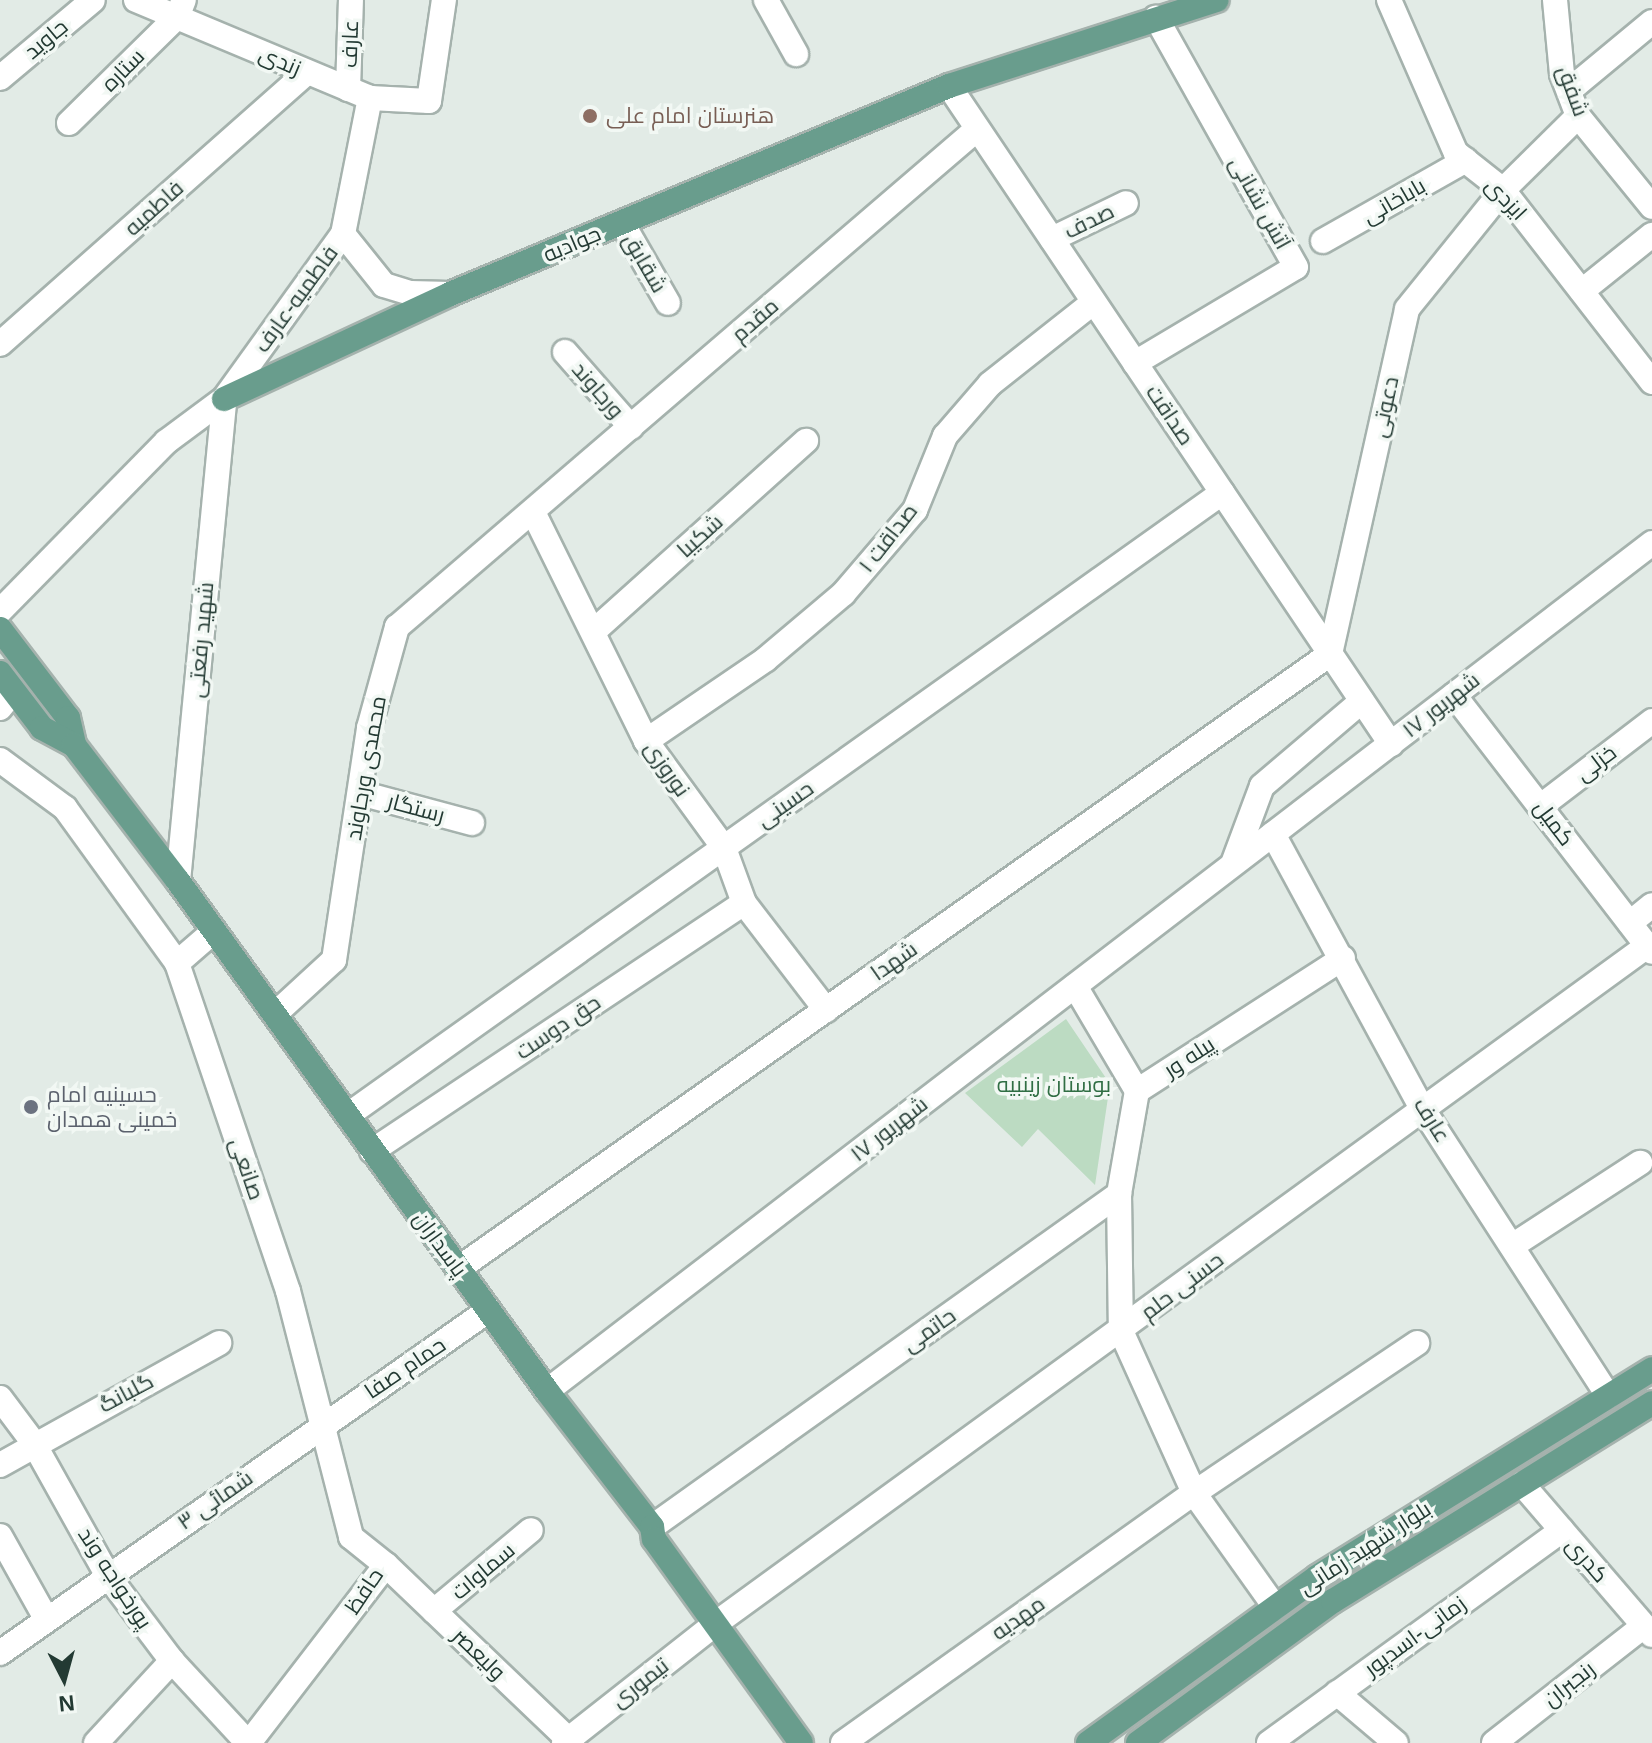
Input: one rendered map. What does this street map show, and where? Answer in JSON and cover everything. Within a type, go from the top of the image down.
[{"type":"main road","name":"جوادیه","points":[[224,399],[450,294],[949,86],[1217,0]]},
{"type":"main road","name":"پاسداران","points":[[0,629],[68,718],[74,745]]},
{"type":"main road","name":"پاسداران","points":[[4,691],[42,728],[74,745],[178,881],[547,1391],[652,1527],[654,1539],[801,1743]]},
{"type":"main road","name":"بلوار شهید زمانی","points":[[1088,1743],[1275,1607],[1652,1369]]},
{"type":"main road","name":"بلوار شهید زمانی","points":[[1138,1743],[1333,1601],[1652,1403]]},
{"type":"street","name":"جاوید","points":[[0,78],[93,0]]},
{"type":"street","name":"زندی","points":[[136,0],[180,8],[307,72],[359,93],[429,101],[444,0]]},
{"type":"street","name":"عارف","points":[[351,0],[359,93]]},
{"type":"street","points":[[766,0],[796,54]]},
{"type":"street","name":"ایزدی","points":[[1389,0],[1456,153],[1503,190],[1652,382]]},
{"type":"street","name":"شفق","points":[[1555,0],[1562,74],[1571,89],[1578,116],[1652,207]]},
{"type":"street","name":"ستاره","points":[[69,123],[180,8]]},
{"type":"street","name":"آتش نشانی","points":[[1135,363],[1296,267],[1156,18]]},
{"type":"street","points":[[1571,89],[1652,22]]},
{"type":"street","name":"فاطمیه","points":[[0,344],[307,72]]},
{"type":"street","name":"صداقت","points":[[949,86],[1391,744]]},
{"type":"street","name":"فاطمیه-عارف","points":[[224,399],[343,234],[359,93]]},
{"type":"street","name":"دعوتی","points":[[1330,654],[1407,309],[1503,190],[1578,116]]},
{"type":"street","name":"مقدم","points":[[533,512],[977,129]]},
{"type":"street","name":"باباخانی","points":[[1323,241],[1466,160]]},
{"type":"street","name":"صدف","points":[[1052,239],[1126,203]]},
{"type":"street","name":"شقابق","points":[[622,223],[668,303]]},
{"type":"street","points":[[343,234],[384,285],[410,293],[450,294]]},
{"type":"street","points":[[1582,291],[1652,235]]},
{"type":"street","name":"صداقت ۱","points":[[646,741],[766,659],[843,594],[915,510],[945,436],[990,384],[1094,302]]},
{"type":"street","name":"ورجاوند","points":[[565,352],[631,427]]},
{"type":"street","name":"جوادیه","points":[[0,611],[166,442],[224,399]]},
{"type":"street","name":"شهید رفعتی","points":[[178,881],[224,399]]},
{"type":"street","name":"شکیبا","points":[[594,631],[806,441]]},
{"type":"street","name":"حسینی","points":[[348,1115],[1222,493]]},
{"type":"street","name":"نوروزی","points":[[533,512],[646,741],[724,848],[744,903],[826,1010]]},
{"type":"street","name":"محمدی ورجاوند","points":[[275,1014],[334,960],[369,728],[397,627],[533,512]]},
{"type":"street","name":"۱۷ شهریور","points":[[547,1391],[1652,543]]},
{"type":"street","name":"شهدا","points":[[458,1269],[1330,654]]},
{"type":"street","name":"کمیل","points":[[1454,695],[1650,949]]},
{"type":"street","points":[[1231,867],[1262,786],[1362,701]]},
{"type":"street","name":"خزلی","points":[[1541,806],[1652,721]]},
{"type":"street","name":"صانعی","points":[[0,760],[65,808],[177,963],[288,1291],[322,1425]]},
{"type":"street","name":"رستگار","points":[[360,793],[472,823]]},
{"type":"street","name":"عارف","points":[[1273,834],[1422,1108],[1608,1396]]},
{"type":"street","name":"حق دوست","points":[[372,1151],[744,903]]},
{"type":"street","points":[[1630,923],[1652,905]]},
{"type":"street","points":[[177,963],[214,931]]},
{"type":"street","name":"حسنی حلم","points":[[715,1624],[1121,1331],[1422,1108],[1650,949]]},
{"type":"street","name":"پیله ور","points":[[1137,1091],[1343,958]]},
{"type":"street","points":[[1075,986],[1137,1091],[1119,1194],[1121,1331],[1194,1493],[1275,1607]]},
{"type":"street","points":[[1512,1246],[1640,1163]]},
{"type":"street","name":"حاتمی","points":[[652,1527],[1119,1194]]},
{"type":"street","name":"حمام صفا","points":[[322,1425],[489,1310]]},
{"type":"street","name":"گلبانگ","points":[[0,1465],[33,1442],[219,1343]]},
{"type":"street","name":"مهدیه","points":[[843,1743],[1194,1493],[1417,1343]]},
{"type":"street","name":"پورخواجه وند","points":[[0,1398],[33,1442],[108,1576],[172,1661],[248,1743]]},
{"type":"street","name":"حافظ","points":[[248,1743],[386,1565],[351,1537],[322,1425]]},
{"type":"street","name":"شمائی ۳","points":[[0,1653],[322,1425]]},
{"type":"street","name":"کدری","points":[[1522,1484],[1648,1630]]},
{"type":"street","name":"سماوات","points":[[434,1611],[531,1530]]},
{"type":"street","name":"زمانی-اسدپور","points":[[1269,1743],[1562,1530]]},
{"type":"street","points":[[0,1536],[47,1620]]},
{"type":"street","name":"ولیعصر","points":[[386,1565],[568,1742]]},
{"type":"street","name":"تیموری","points":[[568,1742],[715,1624]]},
{"type":"street","name":"رنجبران","points":[[1494,1743],[1648,1630]]},
{"type":"street","points":[[96,1743],[172,1661]]},
{"type":"street","points":[[1337,1693],[1396,1743]]},
{"type":"green space","name":"بوستان زینبیه","points":[[1066,1019],[1110,1084],[1095,1185],[1038,1129],[1022,1147],[965,1093]]},
{"type":"place","name":"هنرستان امام علی","points":[[590,116]]},
{"type":"place","name":"حسینیه امام خمینی همدان","points":[[31,1107]]}]
